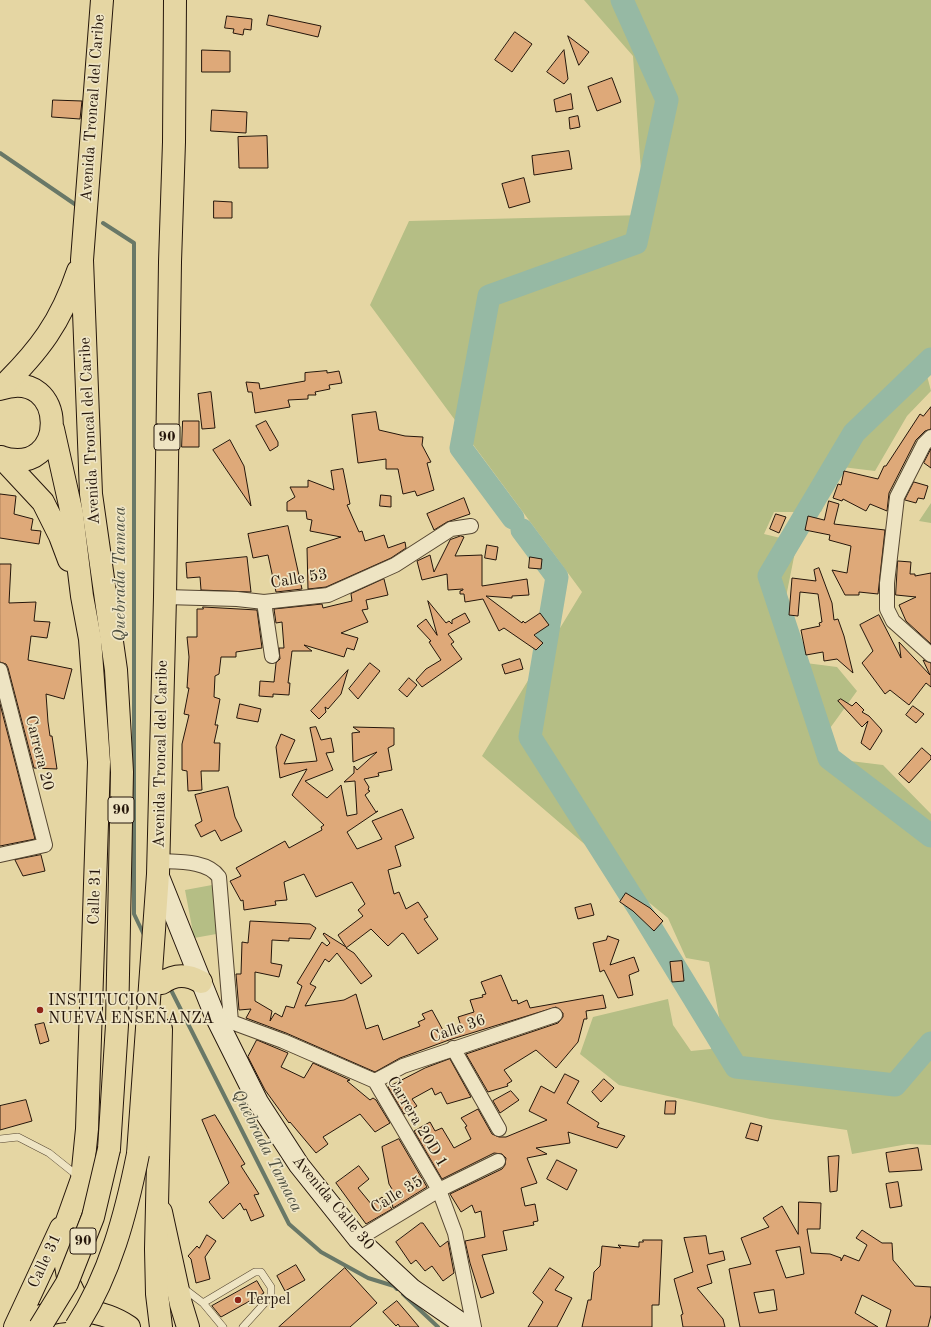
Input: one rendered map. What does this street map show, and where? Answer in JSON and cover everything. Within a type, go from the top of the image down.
[{"type":"main road","name":"Avenida Troncal del Caribe","points":[[40,1327],[67,1282],[93,1217],[109,1149],[117,1025],[122,772],[116,670],[91,494],[82,260],[102,0]]},
{"type":"main road","name":"Avenida Troncal del Caribe","points":[[79,1319],[108,1265],[126,1210],[138,1154],[158,867],[165,597],[170,262],[174,142],[174,0]]},
{"type":"main road","points":[[0,389],[29,362],[52,331],[70,297],[82,260]]},
{"type":"main road","points":[[0,389],[20,386],[39,394],[50,409],[72,514],[82,596]]},
{"type":"main road","points":[[0,457],[12,460],[23,460],[34,456],[43,449],[53,429]]},
{"type":"main road","points":[[0,457],[44,502],[60,536],[82,596]]},
{"type":"main road","name":"Calle 31","points":[[79,1319],[69,1283],[64,1254],[66,1224],[79,1188],[87,1129],[98,762],[90,639],[82,596]]},
{"type":"main road","points":[[158,867],[162,983],[157,1294],[161,1327]]},
{"type":"main road","name":"Avenida Calle 30","points":[[158,867],[201,982],[223,1019],[258,1102],[299,1165],[358,1239],[412,1289],[467,1327]]},
{"type":"main road","points":[[162,983],[177,976],[185,976],[201,982]]},
{"type":"main road","name":"Calle 31","points":[[15,1327],[79,1188]]},
{"type":"main road","points":[[158,1200],[188,1327]]},
{"type":"main road","points":[[15,1327],[47,1313],[79,1319],[116,1319],[129,1327]]},
{"type":"street","points":[[931,437],[924,444],[897,497],[887,583],[887,609],[893,621],[931,655]]},
{"type":"street","name":"Calle 53","points":[[165,597],[237,599],[264,602],[328,595],[395,565],[451,529],[471,526]]},
{"type":"street","points":[[264,602],[272,656]]},
{"type":"street","name":"Carrera 20","points":[[0,670],[45,845],[0,855]]},
{"type":"street","points":[[158,867],[194,864],[210,868],[219,877],[223,1019]]},
{"type":"street","name":"Calle 36","points":[[375,1081],[403,1066],[555,1015]]},
{"type":"street","name":"Carrera 20D 1","points":[[223,1019],[283,1041],[375,1081],[439,1190],[455,1233],[474,1327]]},
{"type":"street","points":[[453,1048],[499,1129]]},
{"type":"street","name":"Calle 35","points":[[358,1239],[439,1190],[498,1161]]},
{"type":"lane","points":[[0,1139],[18,1137],[49,1153],[79,1188]]},
{"type":"lane","points":[[203,1303],[255,1272],[261,1272],[271,1287],[271,1296],[243,1327]]},
{"type":"lane","points":[[177,1284],[192,1293],[203,1303],[223,1327]]},
{"type":"green space","points":[[584,0],[931,0],[931,369],[926,372],[931,391],[907,416],[875,471],[842,467],[821,512],[774,512],[764,534],[797,542],[786,597],[798,662],[837,667],[857,691],[817,746],[834,759],[883,765],[931,814],[931,1145],[908,1144],[852,1154],[847,1130],[770,1119],[619,1085],[580,1054],[593,1017],[668,999],[673,1025],[691,1051],[711,1049],[720,1022],[709,962],[686,958],[668,918],[641,896],[621,866],[603,860],[482,756],[582,592],[370,305],[409,221],[644,215],[633,56]]},
{"type":"green space","points":[[931,503],[931,523],[919,521]]},
{"type":"green space","points":[[212,885],[222,933],[194,938],[185,890]]},
{"type":"building","points":[[269,15],[321,26],[318,37],[267,25]]},
{"type":"building","points":[[227,16],[252,19],[251,30],[244,29],[243,35],[233,33],[234,29],[225,28]]},
{"type":"building","points":[[515,32],[532,44],[512,72],[495,60]]},
{"type":"building","points":[[568,36],[589,52],[579,65]]},
{"type":"building","points":[[202,50],[230,51],[230,72],[202,72]]},
{"type":"building","points":[[564,50],[568,79],[564,84],[547,72]]},
{"type":"building","points":[[612,78],[621,102],[597,111],[588,87]]},
{"type":"building","points":[[571,94],[573,109],[556,112],[554,100]]},
{"type":"building","points":[[53,100],[82,101],[80,119],[52,117]]},
{"type":"building","points":[[212,110],[247,112],[246,133],[211,131]]},
{"type":"building","points":[[578,116],[580,127],[570,129],[569,118]]},
{"type":"building","points":[[267,136],[268,168],[239,168],[238,137]]},
{"type":"building","points":[[569,151],[572,169],[534,175],[532,156]]},
{"type":"building","points":[[524,178],[530,202],[509,208],[502,184]]},
{"type":"building","points":[[214,201],[232,202],[232,218],[214,218]]},
{"type":"building","points":[[327,371],[327,373],[339,371],[342,383],[329,385],[330,389],[315,392],[316,395],[308,395],[308,399],[288,400],[290,407],[255,413],[252,392],[248,392],[246,382],[259,383],[260,389],[305,381],[305,373]]},
{"type":"building","points":[[211,392],[215,428],[202,429],[198,394]]},
{"type":"building","points":[[931,407],[931,429],[925,431],[916,440],[889,493],[887,511],[870,504],[866,511],[843,499],[842,501],[833,498],[838,484],[841,485],[844,471],[878,479],[884,466],[886,466],[920,414],[923,416]]},
{"type":"building","points":[[376,412],[379,430],[405,436],[423,437],[422,445],[431,462],[427,463],[434,490],[417,496],[415,491],[403,494],[398,469],[386,469],[386,459],[358,463],[352,415]]},
{"type":"building","points":[[183,421],[199,421],[199,447],[182,447]]},
{"type":"building","points":[[266,421],[278,442],[278,446],[270,451],[256,426]]},
{"type":"building","points":[[230,440],[244,466],[251,506],[213,450]]},
{"type":"building","points":[[931,449],[931,468],[924,463]]},
{"type":"building","points":[[343,469],[350,504],[347,505],[359,532],[362,531],[365,541],[384,535],[388,548],[405,542],[406,548],[391,558],[326,587],[308,589],[307,548],[341,537],[310,531],[312,520],[307,519],[306,511],[287,511],[287,502],[295,497],[290,487],[308,487],[308,480],[334,490],[331,471]]},
{"type":"building","points":[[914,482],[928,486],[924,499],[918,498],[916,503],[905,500]]},
{"type":"building","points":[[0,494],[16,496],[14,514],[33,519],[31,530],[41,531],[39,544],[0,538]]},
{"type":"building","points":[[381,495],[391,496],[391,507],[380,506]]},
{"type":"building","points":[[464,498],[470,514],[447,522],[434,530],[427,514]]},
{"type":"building","points":[[829,501],[839,504],[834,524],[885,530],[878,594],[859,592],[859,595],[845,595],[832,570],[847,573],[851,546],[829,540],[830,535],[805,530],[808,516],[824,520]]},
{"type":"building","points":[[776,514],[786,517],[779,533],[770,529]]},
{"type":"building","points":[[288,526],[302,589],[276,592],[268,555],[253,558],[248,534]]},
{"type":"building","points":[[461,536],[464,537],[455,556],[482,555],[482,586],[527,579],[529,595],[512,596],[512,598],[486,596],[522,623],[523,621],[525,623],[540,613],[549,625],[534,635],[543,643],[536,650],[504,628],[499,631],[483,599],[465,602],[464,594],[460,594],[460,591],[463,589],[448,590],[447,574],[422,580],[417,561],[430,555],[434,572],[450,540]]},
{"type":"building","points":[[487,545],[498,547],[496,560],[485,558]]},
{"type":"building","points":[[247,557],[251,592],[201,590],[200,577],[187,578],[186,563]]},
{"type":"building","points":[[530,557],[542,559],[541,569],[529,568]]},
{"type":"building","points":[[898,561],[911,562],[910,574],[915,574],[915,576],[931,573],[931,644],[906,621],[899,605],[916,597],[896,595]]},
{"type":"building","points":[[0,564],[11,564],[9,603],[36,602],[34,621],[50,622],[47,638],[31,636],[28,660],[72,669],[64,699],[46,694],[50,736],[52,736],[57,769],[34,768],[8,668],[6,664],[0,662]]},
{"type":"building","points":[[819,568],[832,603],[834,620],[838,619],[844,636],[853,673],[837,659],[824,661],[823,652],[806,655],[801,630],[820,626],[819,623],[822,622],[818,594],[800,592],[798,616],[789,615],[792,578],[816,581],[814,570]]},
{"type":"building","points":[[384,579],[388,595],[366,600],[368,609],[362,610],[368,622],[341,633],[358,638],[354,650],[347,648],[344,657],[304,645],[312,651],[292,651],[288,683],[290,683],[289,695],[273,694],[273,697],[259,696],[260,681],[274,682],[276,663],[280,659],[279,648],[284,648],[282,622],[276,623],[274,609],[322,604],[323,608],[352,601],[351,594]]},
{"type":"building","points":[[428,601],[446,623],[449,621],[452,624],[452,620],[465,613],[470,622],[448,634],[454,642],[451,644],[462,659],[422,687],[416,680],[426,669],[441,660],[429,642],[431,641],[417,626],[426,619],[437,635]]},
{"type":"building","points":[[203,607],[257,610],[262,648],[236,652],[236,657],[221,657],[219,674],[215,676],[214,697],[220,699],[215,725],[218,725],[214,743],[220,743],[219,771],[201,771],[202,790],[188,791],[187,771],[182,770],[182,744],[189,715],[184,714],[189,688],[187,688],[189,657],[187,637],[197,637],[197,609],[203,609]]},
{"type":"building","points":[[879,615],[901,658],[899,642],[930,675],[923,660],[931,663],[931,687],[926,683],[909,705],[890,690],[885,694],[862,663],[873,651],[860,625]]},
{"type":"building","points":[[520,659],[523,669],[505,674],[502,665]]},
{"type":"building","points":[[370,663],[380,671],[358,699],[349,689]]},
{"type":"building","points":[[348,670],[341,694],[328,709],[325,707],[326,712],[319,719],[311,711]]},
{"type":"building","points":[[409,678],[417,685],[407,697],[399,690]]},
{"type":"building","points":[[841,699],[852,706],[856,702],[864,710],[862,712],[869,716],[881,729],[882,731],[870,750],[861,743],[868,721],[862,727],[838,701]]},
{"type":"building","points":[[0,704],[35,839],[0,846]]},
{"type":"building","points":[[240,704],[261,709],[258,722],[237,718]]},
{"type":"building","points":[[913,706],[924,714],[916,723],[906,715]]},
{"type":"building","points":[[316,727],[321,740],[331,738],[334,752],[326,753],[333,770],[305,781],[327,798],[341,785],[347,816],[357,814],[355,781],[344,782],[354,773],[354,766],[357,770],[377,752],[353,762],[352,733],[360,732],[353,727],[394,728],[394,745],[388,748],[392,770],[378,773],[379,776],[364,779],[369,787],[368,790],[370,791],[365,795],[376,812],[378,811],[347,832],[357,849],[382,839],[372,821],[402,809],[414,838],[395,846],[401,866],[388,870],[394,894],[399,892],[406,909],[418,902],[428,917],[424,919],[438,939],[418,954],[404,934],[402,933],[388,946],[371,929],[346,948],[354,953],[372,976],[361,984],[337,953],[329,962],[325,959],[310,984],[316,987],[305,1006],[344,1000],[356,994],[366,1029],[378,1025],[383,1040],[420,1026],[418,1022],[425,1019],[422,1014],[432,1010],[444,1032],[461,1026],[458,1017],[474,1012],[470,1000],[483,997],[482,995],[486,994],[481,982],[501,975],[512,1001],[517,1000],[518,1004],[527,1000],[530,1008],[603,995],[606,1008],[586,1011],[587,1019],[584,1019],[578,1042],[556,1068],[536,1050],[504,1070],[512,1081],[507,1084],[508,1086],[488,1092],[466,1054],[558,1023],[563,1017],[563,1013],[556,1007],[449,1040],[400,1058],[375,1072],[286,1033],[246,1018],[251,1009],[239,1010],[236,974],[241,974],[242,942],[248,943],[250,921],[310,924],[316,928],[310,939],[289,938],[289,941],[272,940],[271,963],[282,965],[279,977],[255,972],[255,1001],[272,1011],[270,1021],[275,1013],[282,1017],[286,1006],[294,1008],[302,986],[297,983],[322,942],[327,946],[330,943],[323,934],[324,933],[346,947],[338,935],[363,916],[358,910],[365,904],[352,882],[316,897],[304,874],[284,882],[287,900],[275,901],[276,905],[244,910],[243,900],[241,901],[230,881],[241,876],[236,868],[285,841],[289,848],[322,830],[321,827],[324,825],[292,795],[307,769],[280,778],[276,747],[281,734],[295,740],[284,764],[317,761],[310,728]]},
{"type":"building","points":[[922,748],[931,756],[931,759],[909,783],[899,774]]},
{"type":"building","points":[[228,787],[235,817],[242,831],[221,841],[215,830],[201,837],[195,825],[202,821],[195,795]]},
{"type":"building","points":[[41,855],[45,871],[23,876],[15,860]]},
{"type":"building","points":[[626,893],[650,908],[663,921],[654,931],[633,911],[620,902]]},
{"type":"building","points":[[591,904],[594,915],[578,919],[575,908]]},
{"type":"building","points":[[608,936],[619,940],[610,965],[634,957],[639,971],[629,975],[633,995],[618,998],[604,970],[600,972],[593,943],[606,940]]},
{"type":"building","points":[[682,961],[684,981],[672,982],[670,962]]},
{"type":"building","points":[[44,1023],[49,1041],[40,1044],[35,1025]]},
{"type":"building","points":[[257,1040],[288,1053],[281,1067],[304,1078],[313,1063],[350,1080],[347,1081],[370,1100],[373,1098],[376,1100],[390,1123],[375,1132],[360,1114],[323,1137],[328,1144],[316,1153],[290,1122],[289,1123],[265,1090],[248,1057]]},
{"type":"building","points":[[450,1059],[471,1097],[447,1104],[441,1092],[435,1095],[432,1088],[412,1099],[417,1106],[404,1114],[388,1087],[425,1068]]},
{"type":"building","points":[[565,1074],[579,1081],[567,1103],[599,1123],[597,1127],[625,1136],[617,1148],[568,1132],[570,1143],[536,1148],[547,1154],[527,1158],[537,1183],[521,1188],[525,1206],[535,1204],[538,1221],[533,1222],[534,1225],[503,1231],[507,1250],[482,1255],[494,1293],[481,1298],[465,1241],[485,1237],[481,1211],[475,1213],[472,1205],[461,1212],[450,1194],[502,1169],[505,1165],[506,1158],[502,1154],[494,1153],[442,1179],[414,1131],[430,1122],[435,1131],[442,1128],[454,1148],[471,1139],[465,1127],[467,1126],[461,1118],[478,1109],[492,1134],[499,1137],[506,1137],[547,1120],[529,1111],[541,1086],[554,1093]]},
{"type":"building","points":[[604,1079],[614,1088],[601,1102],[592,1092]]},
{"type":"building","points":[[511,1091],[519,1100],[500,1113],[493,1101]]},
{"type":"building","points":[[26,1100],[32,1121],[0,1130],[0,1106]]},
{"type":"building","points":[[666,1101],[676,1101],[675,1114],[665,1114]]},
{"type":"building","points":[[215,1115],[245,1164],[241,1166],[259,1194],[254,1195],[264,1216],[251,1221],[246,1209],[244,1210],[240,1203],[223,1219],[209,1202],[229,1183],[202,1120]]},
{"type":"building","points":[[751,1123],[762,1126],[758,1141],[746,1138]]},
{"type":"building","points":[[399,1139],[427,1187],[393,1208],[390,1191],[392,1189],[389,1184],[382,1147]]},
{"type":"building","points":[[918,1148],[922,1170],[889,1172],[886,1153]]},
{"type":"building","points":[[839,1156],[837,1191],[830,1192],[828,1157]]},
{"type":"building","points":[[557,1160],[577,1170],[567,1190],[547,1179]]},
{"type":"building","points":[[359,1166],[369,1179],[358,1188],[372,1205],[382,1197],[392,1209],[366,1224],[336,1183]]},
{"type":"building","points":[[898,1182],[902,1206],[890,1208],[886,1184]]},
{"type":"building","points":[[799,1202],[821,1203],[820,1229],[807,1229],[811,1253],[830,1254],[841,1258],[841,1261],[844,1255],[859,1261],[867,1245],[856,1238],[862,1230],[882,1243],[892,1243],[893,1260],[915,1286],[931,1287],[931,1315],[928,1327],[886,1327],[891,1310],[862,1295],[855,1313],[878,1327],[740,1327],[729,1269],[751,1264],[741,1238],[769,1227],[763,1218],[782,1206],[798,1234]],"holes":[[[800,1247],[804,1274],[786,1278],[776,1251]],[[774,1290],[777,1310],[759,1313],[754,1293]]]},
{"type":"building","points":[[423,1223],[440,1247],[448,1241],[454,1273],[443,1281],[432,1266],[425,1271],[416,1260],[411,1264],[396,1242]]},
{"type":"building","points":[[207,1235],[216,1241],[205,1257],[210,1279],[196,1283],[191,1259],[188,1256],[197,1246],[199,1248]]},
{"type":"building","points":[[706,1236],[709,1254],[723,1251],[725,1260],[707,1265],[712,1283],[697,1288],[723,1319],[725,1327],[683,1327],[681,1315],[683,1314],[674,1279],[693,1272],[684,1238]]},
{"type":"building","points":[[643,1240],[662,1240],[659,1305],[652,1305],[652,1327],[582,1327],[588,1300],[591,1300],[594,1272],[600,1266],[602,1246],[621,1248],[618,1245],[639,1247],[639,1242],[643,1242]]},
{"type":"building","points":[[296,1265],[305,1280],[285,1291],[277,1276]]},
{"type":"building","points":[[345,1268],[377,1303],[350,1327],[279,1327]]},
{"type":"building","points":[[550,1268],[564,1277],[555,1290],[572,1298],[557,1327],[528,1327],[543,1302],[533,1293]]},
{"type":"building","name":"Terpel","points":[[257,1281],[264,1293],[221,1317],[212,1306]]},
{"type":"building","points":[[397,1301],[419,1327],[400,1327],[398,1324],[396,1326],[383,1312]]},
{"type":"waterway","points":[[513,518],[461,448],[489,296],[636,243],[667,100],[622,0]]},
{"type":"waterway","name":"Quebrada Tamaca","points":[[0,153],[79,207]]},
{"type":"waterway","name":"Quebrada Tamaca","points":[[103,223],[134,243],[134,914],[145,937]]},
{"type":"waterway","points":[[931,359],[854,433],[769,576],[829,758],[931,836]]},
{"type":"waterway","points":[[522,530],[557,577],[530,737],[645,918],[736,1067],[895,1085],[931,1043]]},
{"type":"waterway","name":"Quebrada Tamaca","points":[[171,990],[289,1224],[321,1252],[368,1278],[394,1286],[397,1289]]},
{"type":"waterway","name":"Quebrada Tamaca","points":[[403,1294],[438,1327]]},
{"type":"place","name":"INSTITUCION NUEVA ENSEÑANZA","points":[[40,1010]]},
{"type":"place","name":"Terpel","points":[[238,1300]]}]
